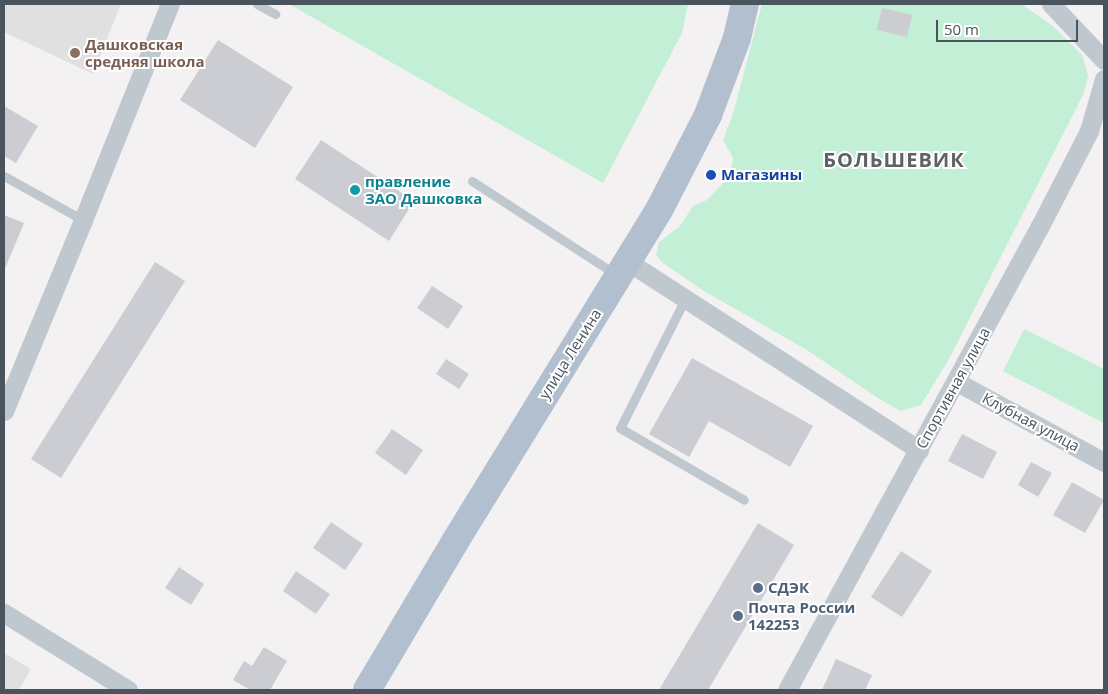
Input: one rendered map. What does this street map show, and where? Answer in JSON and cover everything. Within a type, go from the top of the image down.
[{"type":"main road","name":"улица Ленина","points":[[367,690],[658,210],[708,115],[737,38],[745,4]]},
{"type":"street","points":[[4,411],[84,220],[170,4]]},
{"type":"street","points":[[1051,4],[1104,60]]},
{"type":"street","name":"Спортивная улица","points":[[787,690],[957,382],[1089,131],[1104,78]]},
{"type":"street","points":[[622,268],[685,298],[919,450]]},
{"type":"street","name":"Клубная улица","points":[[957,382],[1104,462]]},
{"type":"street","points":[[4,613],[128,690]]},
{"type":"lane","points":[[257,4],[275,14]]},
{"type":"lane","points":[[4,176],[84,220]]},
{"type":"lane","points":[[472,181],[622,268]]},
{"type":"lane","points":[[685,298],[620,428],[744,500]]},
{"type":"shaded area","name":"Дашковская средняя школа","points":[[4,4],[121,4],[93,74],[4,32]]},
{"type":"shaded area","points":[[4,653],[31,669],[19,690],[4,690]]},
{"type":"green space","points":[[289,4],[688,4],[682,33],[603,183]]},
{"type":"green space","points":[[762,4],[1021,4],[1053,26],[1082,55],[1088,75],[1084,93],[950,357],[921,405],[901,411],[881,400],[807,350],[704,291],[663,263],[656,255],[659,242],[680,226],[693,206],[707,200],[726,180],[731,169],[733,158],[723,140],[733,114]]},
{"type":"green space","points":[[1024,329],[1104,369],[1104,423],[1003,371]]},
{"type":"building","points":[[882,8],[912,15],[907,37],[877,30]]},
{"type":"building","points":[[218,40],[293,87],[255,148],[180,100]]},
{"type":"building","points":[[4,106],[38,126],[16,163],[4,156]]},
{"type":"building","name":"правление ЗАО Дашковка","points":[[321,140],[414,201],[389,241],[295,179]]},
{"type":"building","points":[[4,215],[24,223],[4,271]]},
{"type":"building","points":[[155,262],[185,281],[61,478],[31,459]]},
{"type":"building","points":[[432,286],[463,306],[448,329],[417,308]]},
{"type":"building","points":[[692,358],[813,426],[790,467],[709,421],[689,457],[649,434]]},
{"type":"building","points":[[446,359],[469,374],[459,389],[436,374]]},
{"type":"building","points":[[392,429],[423,450],[406,475],[375,453]]},
{"type":"building","points":[[962,434],[997,452],[983,479],[948,461]]},
{"type":"building","points":[[1031,462],[1052,473],[1038,497],[1018,485]]},
{"type":"building","points":[[1072,482],[1104,500],[1085,533],[1053,515]]},
{"type":"building","points":[[331,522],[363,544],[345,570],[313,548]]},
{"type":"building","points":[[758,523],[794,545],[708,690],[659,690]]},
{"type":"building","points":[[901,551],[932,571],[902,617],[871,597]]},
{"type":"building","points":[[179,567],[204,584],[191,605],[165,588]]},
{"type":"building","points":[[296,571],[330,594],[316,614],[283,591]]},
{"type":"building","points":[[264,647],[287,661],[270,690],[250,690],[233,680],[244,661],[252,666]]},
{"type":"building","points":[[836,659],[872,675],[865,690],[822,690]]},
{"type":"place","name":"Дашковская средняя школа","points":[[75,53]]},
{"type":"place","name":"Магазины","points":[[711,175]]},
{"type":"place","name":"правление ЗАО Дашковка","points":[[355,190]]},
{"type":"place","name":"СДЭК","points":[[758,588]]},
{"type":"place","name":"Почта России 142253","points":[[738,616]]},
{"type":"district","name":"БОЛЬШЕВИК","points":[[894,159]]}]
